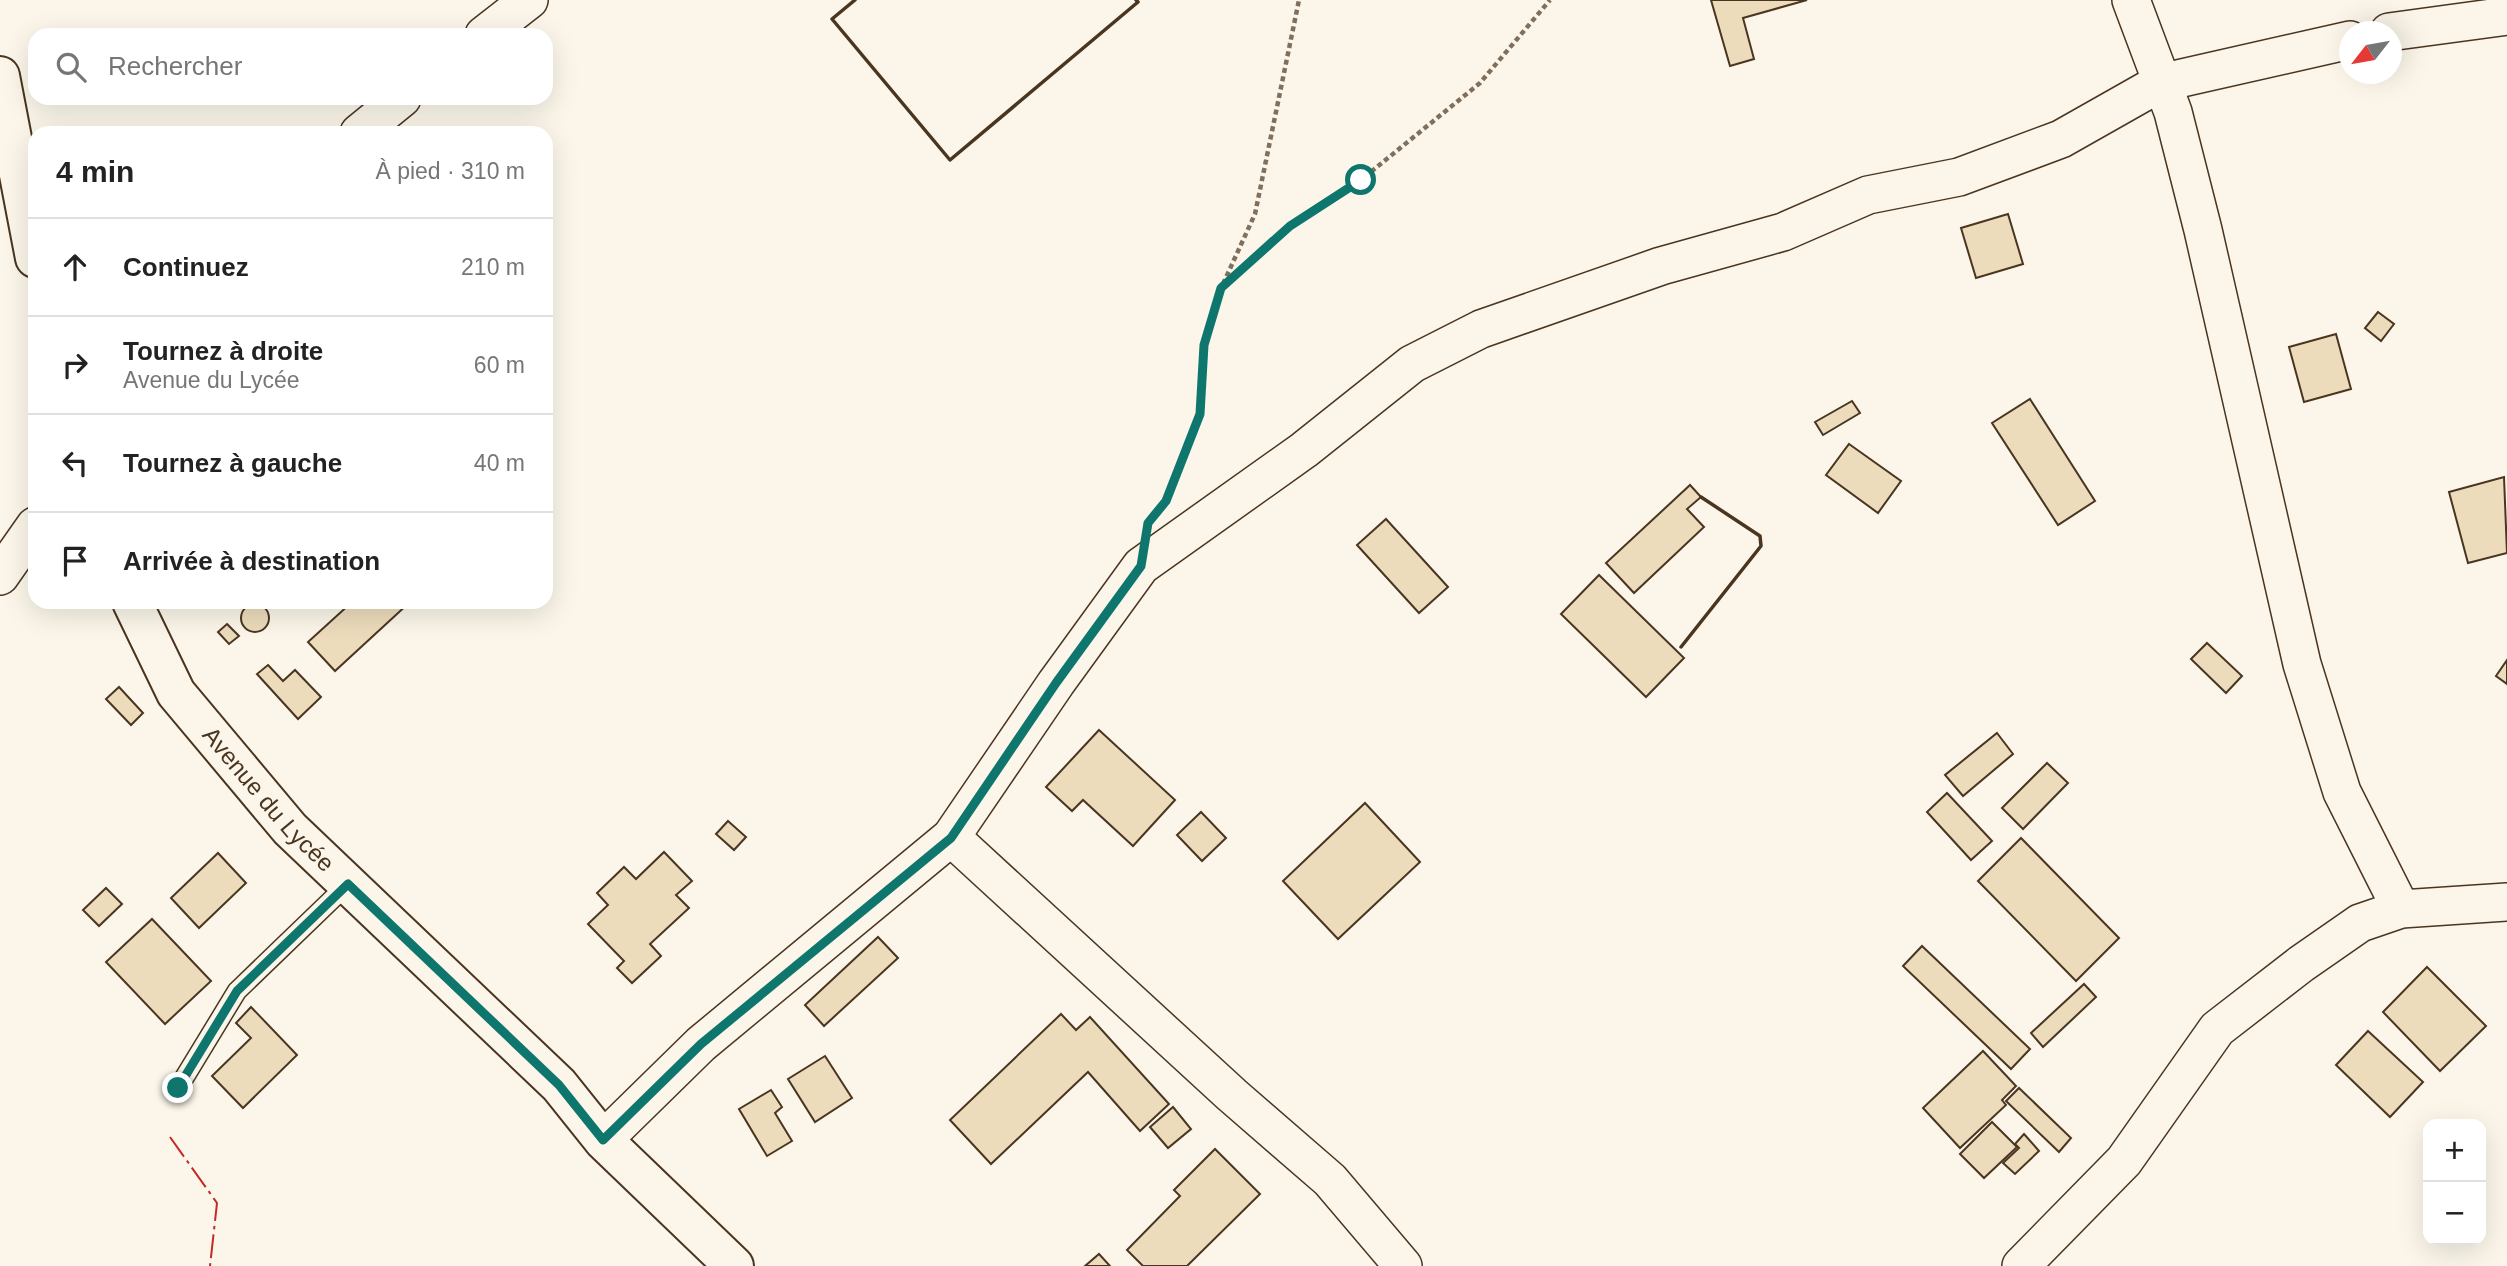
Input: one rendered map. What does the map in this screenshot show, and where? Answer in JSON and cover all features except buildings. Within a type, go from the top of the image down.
[{"type":"main road","points":[[0,76],[28,222]]},
{"type":"main road","name":"Avenue du Lycée","points":[[135,609],[176,693],[290,829],[559,1085],[603,1140],[734,1266]]},
{"type":"street","points":[[493,28],[529,0]]},
{"type":"street","points":[[2131,0],[2173,113],[2203,230],[2302,664],[2342,792],[2401,909]]},
{"type":"street","points":[[2402,29],[2496,11]]},
{"type":"street","points":[[603,1140],[701,1044],[951,838],[1056,683],[1141,566],[1304,450],[1412,365],[1480,329],[1661,266],[1783,232],[1868,195],[1972,173],[2061,139],[2160,83],[2339,42]]},
{"type":"street","points":[[368,126],[393,105]]},
{"type":"street","points":[[0,576],[28,536]]},
{"type":"street","points":[[951,838],[1232,1095],[1330,1180],[1403,1266]]},
{"type":"street","points":[[2021,1266],[2124,1161],[2217,1029],[2360,923],[2401,909],[2507,902]]},
{"type":"lane","points":[[178,1088],[237,991],[348,884]]},
{"type":"path","points":[[1166,501],[1200,414],[1204,345],[1221,288],[1255,214],[1299,0]]},
{"type":"path","points":[[1221,288],[1290,226],[1361,180],[1480,83],[1550,0]]},
{"type":"wall","points":[[855,0],[832,19],[950,160],[1138,2],[1136,0]]},
{"type":"wall","points":[[1681,647],[1761,546],[1760,536],[1701,497]]},
{"type":"power","points":[[170,1137],[217,1203],[210,1266]]},
{"type":"route","points":[[178,1088],[237,991],[348,884],[559,1085],[603,1140],[701,1044],[951,838],[1056,683],[1141,566],[1148,523],[1166,501],[1200,414],[1204,345],[1221,288],[1290,226],[1361,180]]}]
